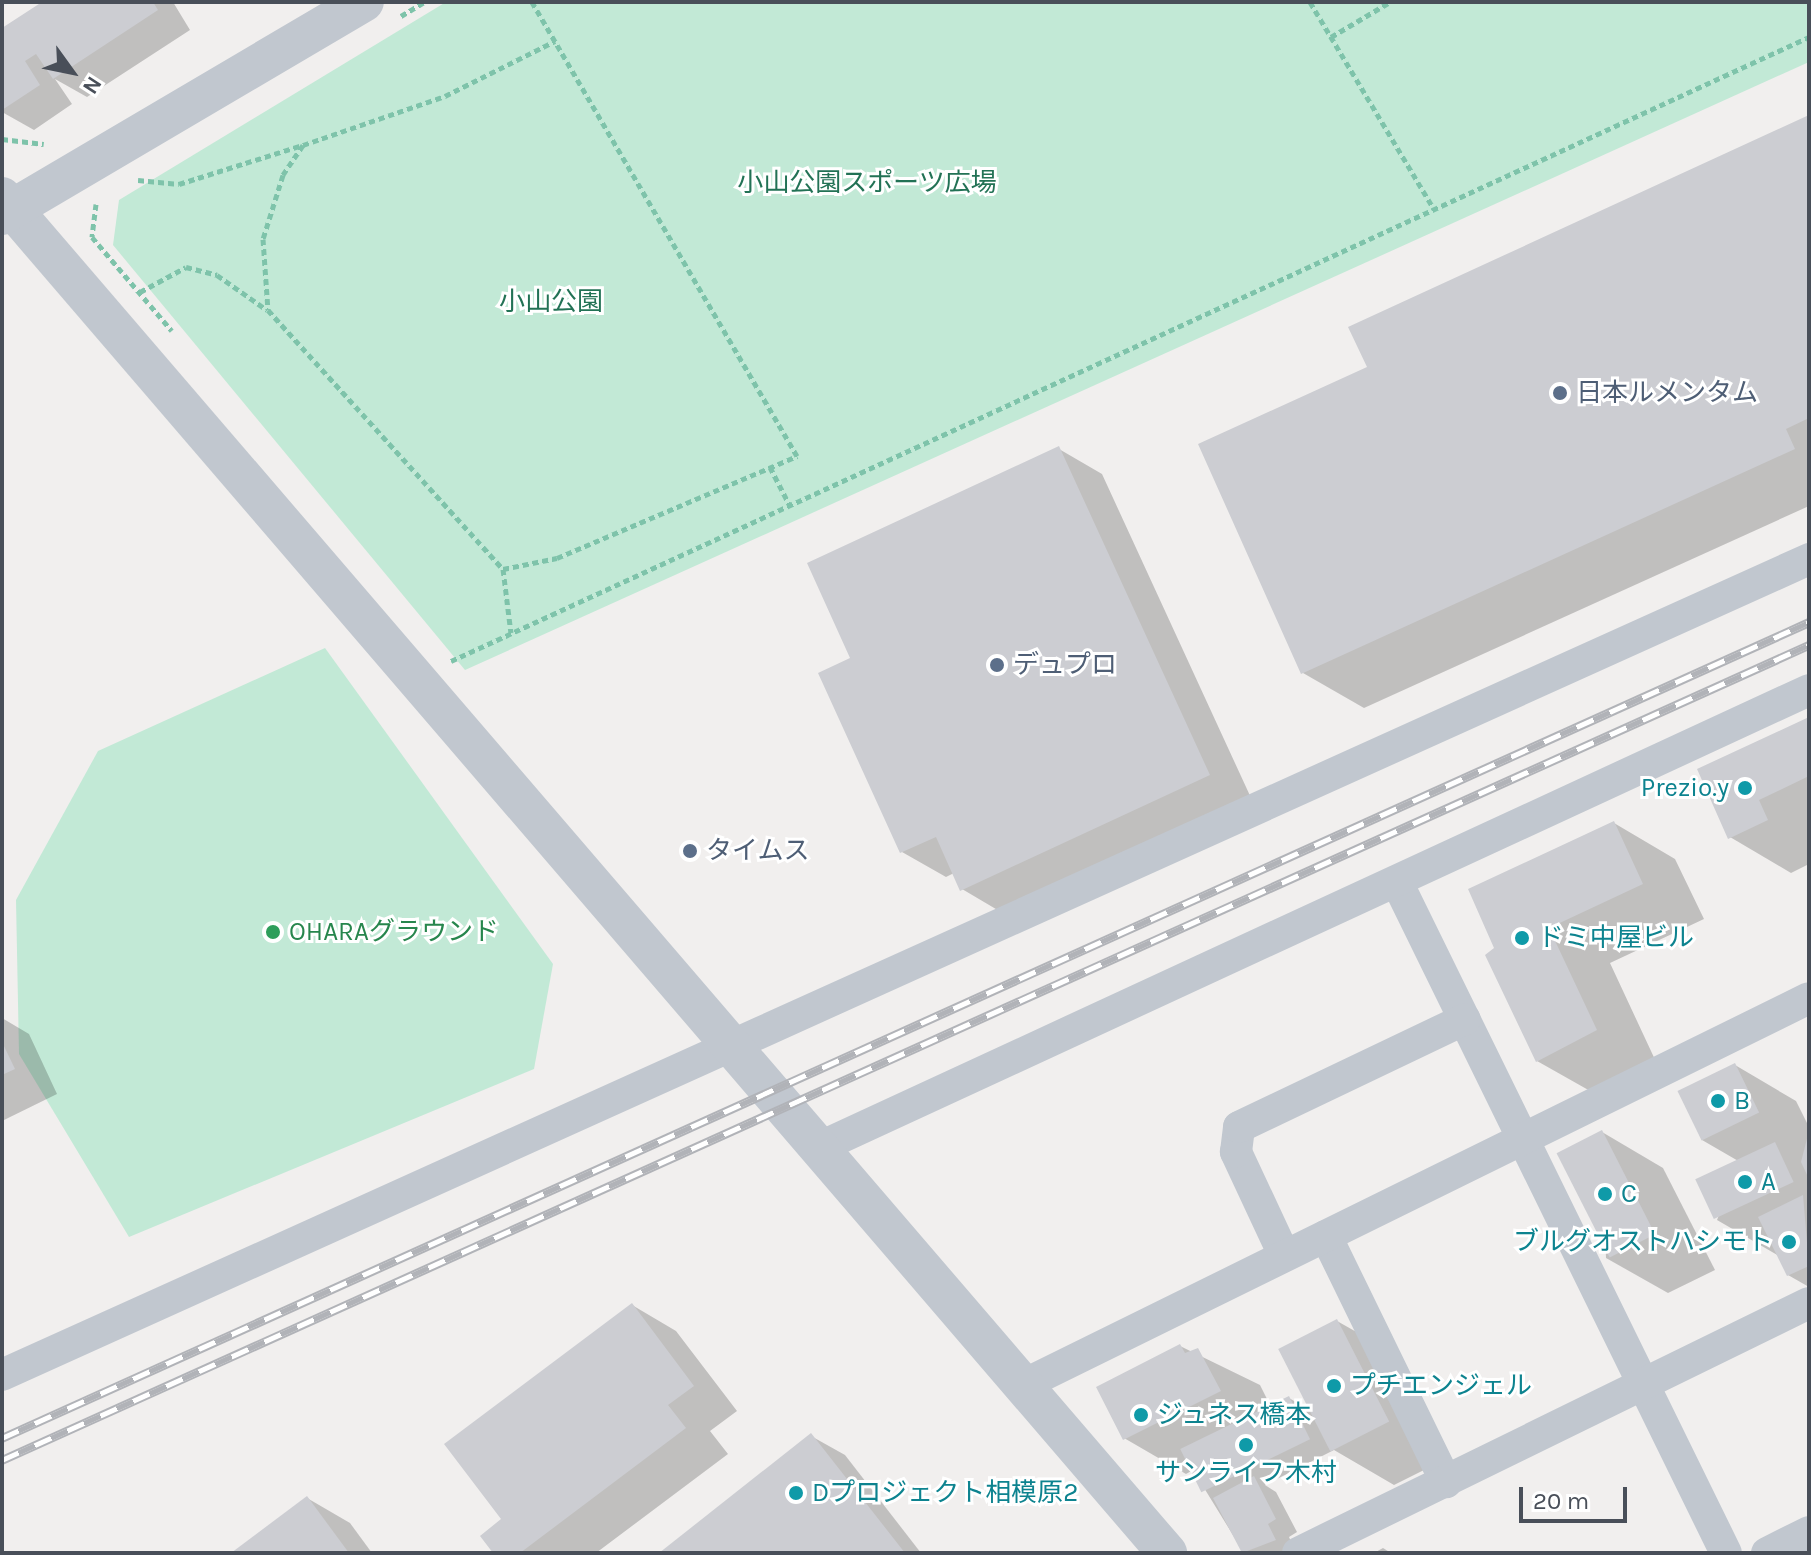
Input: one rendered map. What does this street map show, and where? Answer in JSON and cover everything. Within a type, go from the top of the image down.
[{"type":"street","points":[[381,10],[6,206],[1167,1553]]},
{"type":"street","points":[[2,1375],[1809,559]]},
{"type":"street","points":[[818,1148],[1809,690]]},
{"type":"street","points":[[1397,882],[1526,1137],[1726,1553]]},
{"type":"street","points":[[1021,1386],[1809,998]]},
{"type":"street","points":[[1284,1255],[1236,1152],[1239,1127],[1465,1019]]},
{"type":"street","points":[[1326,1236],[1446,1482]]},
{"type":"street","points":[[1298,1553],[1809,1303]]},
{"type":"street","points":[[1767,1553],[1809,1532]]},
{"type":"path","points":[[381,10],[424,2]]},
{"type":"path","points":[[503,569],[557,558],[797,456],[532,2]]},
{"type":"path","points":[[1310,2],[1434,209]]},
{"type":"path","points":[[1331,37],[1390,2]]},
{"type":"path","points":[[450,661],[1809,37]]},
{"type":"path","points":[[133,180],[179,184],[303,145],[445,96],[555,41]]},
{"type":"path","points":[[2,139],[43,144]]},
{"type":"path","points":[[268,310],[263,239],[283,175],[303,145]]},
{"type":"path","points":[[121,188],[147,172]]},
{"type":"path","points":[[109,195],[91,214],[92,237],[180,340]]},
{"type":"path","points":[[140,292],[186,267],[217,275],[268,310],[503,569],[511,633]]},
{"type":"path","points":[[770,467],[789,504]]},
{"type":"path","points":[[440,649],[461,673]]},
{"type":"green space","name":"小山公園","points":[[446,2],[1809,2],[1809,62],[465,670],[113,245],[119,200]]},
{"type":"green space","name":"OHARAグラウンド","points":[[325,648],[553,964],[534,1069],[129,1237],[19,1054],[16,900],[98,751]]},
{"type":"building","points":[[42,2],[153,2],[158,10],[53,79],[36,54],[25,61],[40,85],[2,110],[2,28]]},
{"type":"building","name":"日本ルメンタム","points":[[1809,115],[1809,418],[1786,429],[1795,449],[1301,674],[1198,444],[1367,367],[1348,327]]},
{"type":"building","name":"デュプロ","points":[[1059,446],[1210,775],[960,891],[936,837],[900,853],[818,673],[850,658],[807,563]]},
{"type":"building","name":"Prezio.y","points":[[1809,717],[1809,776],[1759,800],[1768,820],[1728,839],[1697,769]]},
{"type":"building","name":"ドミ中屋ビル","points":[[1614,821],[1643,884],[1549,928],[1597,1030],[1536,1062],[1485,955],[1494,948],[1468,889]]},
{"type":"building","points":[[2,1042],[15,1069],[2,1075]]},
{"type":"building","name":"B","points":[[1735,1063],[1759,1112],[1702,1140],[1677,1091]]},
{"type":"building","name":"C","points":[[1602,1130],[1655,1234],[1610,1257],[1557,1153]]},
{"type":"building","points":[[1809,1131],[1809,1179],[1801,1162]]},
{"type":"building","name":"A","points":[[1775,1142],[1794,1182],[1714,1219],[1695,1179]]},
{"type":"building","name":"ブルグオストハシモト","points":[[1803,1195],[1809,1266],[1787,1276],[1758,1217]]},
{"type":"building","points":[[632,1303],[694,1386],[668,1405],[686,1428],[520,1553],[493,1553],[480,1536],[501,1519],[444,1444]]},
{"type":"building","name":"プチエンジェル","points":[[1337,1319],[1389,1421],[1330,1451],[1278,1349]]},
{"type":"building","name":"ジュネス橋本","points":[[1180,1344],[1185,1353],[1198,1348],[1221,1391],[1123,1440],[1096,1387]]},
{"type":"building","name":"サンライフ木村","points":[[1289,1396],[1310,1439],[1201,1492],[1180,1449]]},
{"type":"building","name":"Dプロジェクト相模原2","points":[[811,1433],[905,1553],[659,1553]]},
{"type":"building","points":[[1254,1476],[1276,1519],[1268,1524],[1276,1540],[1242,1553],[1213,1498]]},
{"type":"building","points":[[307,1496],[349,1553],[231,1553]]},
{"type":"railway","points":[[2,1438],[1809,622]]},
{"type":"railway","points":[[2,1460],[1809,645]]},
{"type":"place","name":"日本ルメンタム","points":[[1560,393]]},
{"type":"place","name":"デュプロ","points":[[997,665]]},
{"type":"place","name":"Prezio.y","points":[[1745,788]]},
{"type":"place","name":"タイムス","points":[[690,851]]},
{"type":"place","name":"OHARAグラウンド","points":[[273,932]]},
{"type":"place","name":"ドミ中屋ビル","points":[[1522,938]]},
{"type":"place","name":"B","points":[[1718,1101]]},
{"type":"place","name":"A","points":[[1745,1182]]},
{"type":"place","name":"C","points":[[1605,1194]]},
{"type":"place","name":"ブルグオストハシモト","points":[[1789,1242]]},
{"type":"place","name":"プチエンジェル","points":[[1334,1386]]},
{"type":"place","name":"ジュネス橋本","points":[[1141,1415]]},
{"type":"place","name":"サンライフ木村","points":[[1246,1445]]},
{"type":"place","name":"Dプロジェクト相模原2","points":[[796,1493]]},
{"type":"park label","name":"小山公園スポーツ広場","points":[[867,183]]}]
